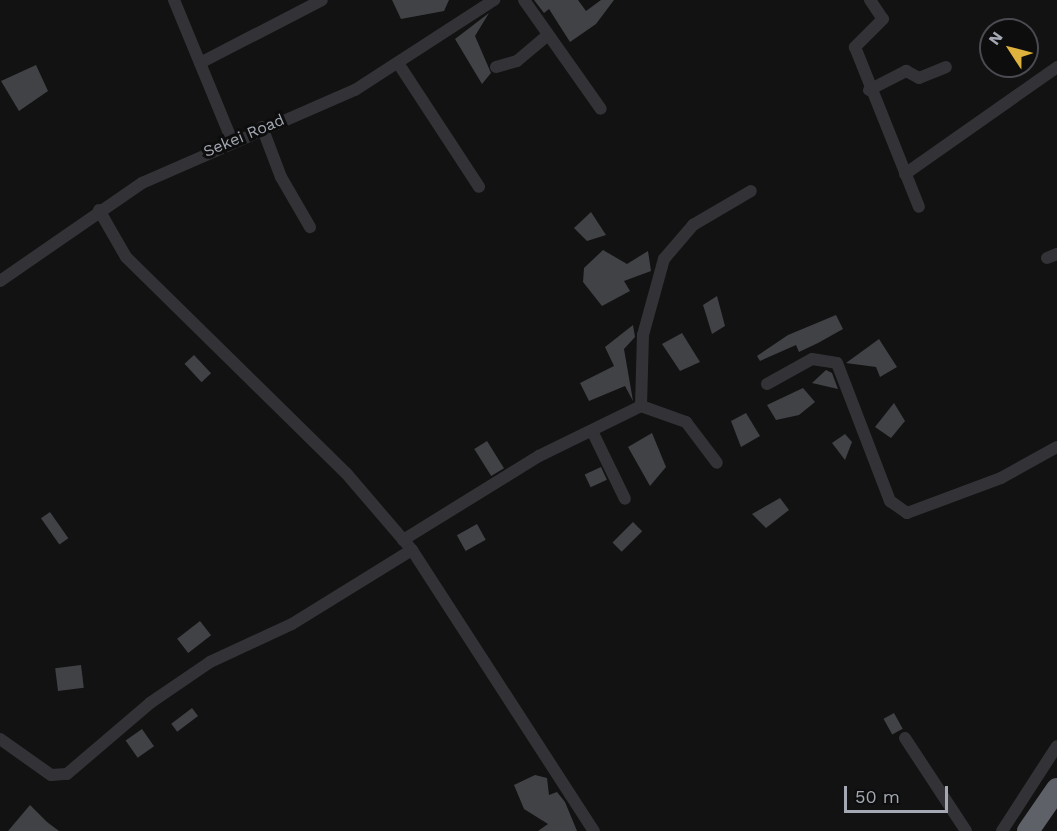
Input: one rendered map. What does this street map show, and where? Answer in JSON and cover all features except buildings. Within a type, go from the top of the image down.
[{"type":"highway","points":[[1028,831],[1057,789]]},
{"type":"street","points":[[174,0],[232,141]]},
{"type":"street","points":[[200,63],[322,0]]},
{"type":"street","name":"Sekei Road","points":[[0,281],[99,210],[142,183],[262,128],[320,107],[398,63],[494,0]]},
{"type":"street","points":[[524,0],[547,36],[601,109]]},
{"type":"street","points":[[870,0],[883,19],[855,47],[869,90],[919,207]]},
{"type":"street","points":[[496,67],[517,62],[547,36]]},
{"type":"street","points":[[398,63],[478,187]]},
{"type":"street","points":[[869,90],[908,70],[918,78],[946,67]]},
{"type":"street","points":[[906,174],[1057,67]]},
{"type":"street","points":[[262,128],[281,177],[310,227]]},
{"type":"street","points":[[641,406],[643,335],[664,260],[693,225],[752,190]]},
{"type":"street","points":[[99,210],[126,257],[341,468],[408,545],[594,831]]},
{"type":"street","points":[[767,384],[812,359],[837,363],[890,501],[907,513],[1001,478],[1057,447]]},
{"type":"street","points":[[0,739],[51,775],[67,774],[150,703],[210,662],[292,624],[539,456],[593,433],[641,406],[686,422],[717,463]]},
{"type":"street","points":[[593,433],[625,499]]},
{"type":"street","points":[[905,738],[966,831]]},
{"type":"street","points":[[1002,831],[1057,746]]}]
